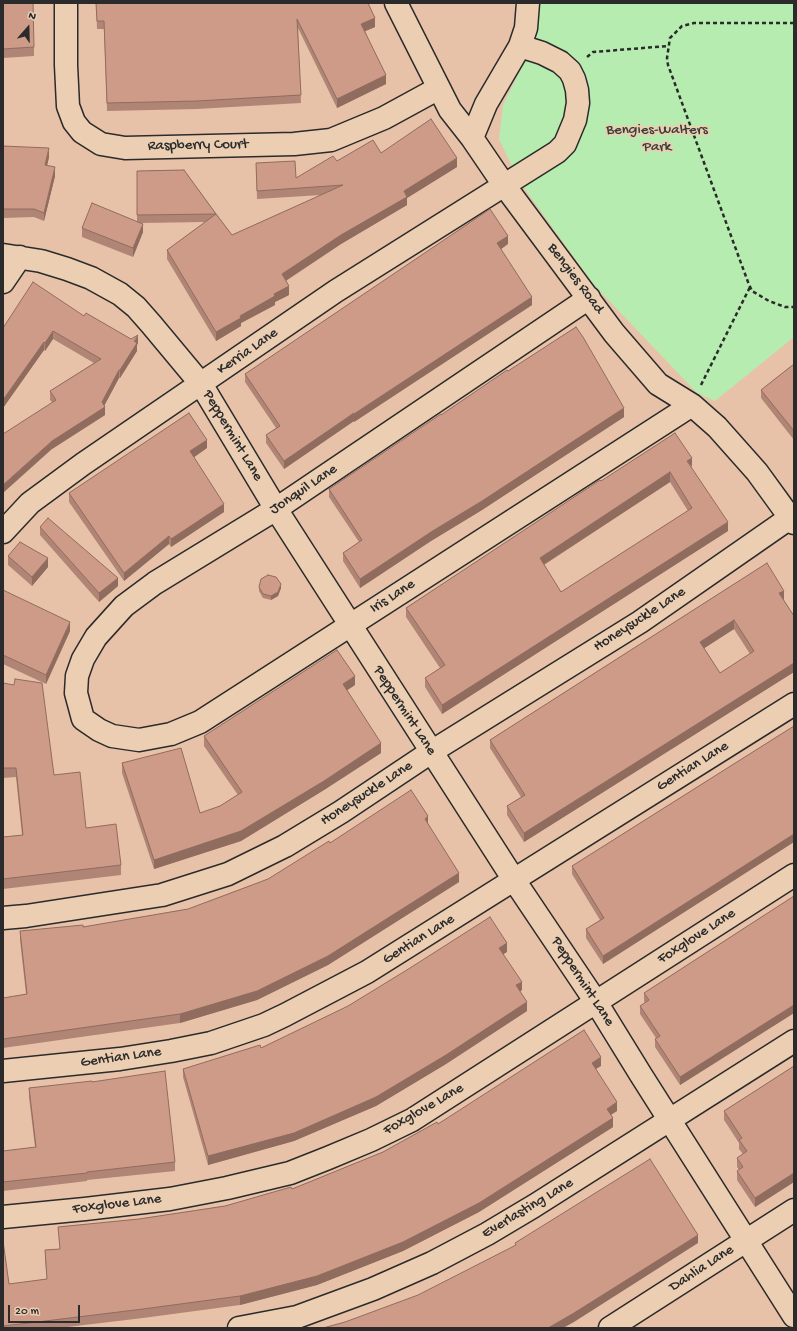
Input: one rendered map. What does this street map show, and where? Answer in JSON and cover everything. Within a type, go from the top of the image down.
[{"type":"street","name":"Raspberry Court","points":[[66,3],[66,65],[68,106],[74,122],[82,132],[101,144],[125,148],[294,144],[331,140],[384,118],[439,88]]},
{"type":"street","name":"Bengies Road","points":[[396,3],[450,110],[614,333],[658,384],[692,405],[717,427],[757,472],[793,518]]},
{"type":"street","points":[[472,138],[486,104],[520,46],[526,28],[528,3]]},
{"type":"street","name":"Kerria Lane","points":[[3,532],[30,503],[83,464],[336,292],[557,152],[565,144],[575,120],[578,103],[574,79],[570,71],[560,62],[542,53],[520,46]]},
{"type":"street","points":[[3,282],[12,256]]},
{"type":"street","name":"Peppermint Lane","points":[[12,256],[41,261],[66,269],[91,278],[120,294],[136,307],[201,384],[276,509],[514,880],[596,1002],[794,1316]]},
{"type":"street","name":"Jonquil Lane","points":[[83,719],[76,693],[77,676],[83,659],[96,637],[124,606],[155,583],[276,509],[589,298]]},
{"type":"street","name":"Iris Lane","points":[[83,719],[99,730],[112,736],[139,740],[171,734],[200,722],[692,405]]},
{"type":"street","name":"Honeysuckle Lane","points":[[3,918],[26,916],[162,895],[228,874],[285,846],[341,812],[431,752],[640,622],[793,518]]},
{"type":"street","name":"Gentian Lane","points":[[3,1071],[120,1059],[171,1051],[211,1043],[264,1025],[335,990],[367,972],[794,704]]},
{"type":"street","name":"Foxglove Lane","points":[[3,1217],[170,1199],[227,1188],[290,1173],[336,1155],[412,1120],[794,875]]},
{"type":"street","name":"Everlasting Lane","points":[[239,1328],[297,1317],[373,1289],[432,1263],[487,1234],[534,1206],[794,1041]]},
{"type":"street","name":"Dahlia Lane","points":[[610,1328],[794,1210]]},
{"type":"path","points":[[794,23],[694,23],[682,26],[670,38],[668,46],[668,65],[750,287],[752,291],[769,301],[785,307],[794,306]]},
{"type":"path","points":[[593,52],[668,46]]},
{"type":"path","points":[[692,405],[750,287]]},
{"type":"green space","name":"Bengies-Walters Park","points":[[536,3],[794,3],[794,337],[715,401],[697,393],[594,285],[519,181],[499,139],[503,105],[525,61]]},
{"type":"building","points":[[3,3],[33,3],[34,47],[3,49]]},
{"type":"building","points":[[96,3],[368,3],[375,18],[361,24],[386,75],[337,99],[297,19],[301,95],[197,101],[107,103],[104,21],[97,21]]},
{"type":"building","points":[[431,119],[457,158],[404,191],[407,197],[341,235],[282,274],[289,286],[274,294],[275,296],[240,316],[241,318],[216,332],[167,250],[216,214],[232,235],[343,185],[257,191],[256,163],[295,161],[296,178],[333,156],[337,161],[373,140],[381,153]]},
{"type":"building","points":[[3,146],[49,148],[45,165],[55,167],[44,213],[34,209],[3,209]]},
{"type":"building","points":[[184,170],[216,214],[137,215],[137,171]]},
{"type":"building","points":[[92,203],[143,224],[133,248],[82,228]]},
{"type":"building","points":[[490,209],[508,236],[497,243],[532,297],[354,413],[284,461],[266,435],[280,426],[245,374]]},
{"type":"building","points":[[33,282],[84,316],[86,313],[131,339],[138,335],[134,341],[137,343],[119,370],[102,402],[105,407],[52,441],[3,485],[3,434],[56,400],[50,391],[101,359],[53,331],[3,400],[3,328]]},
{"type":"building","points":[[576,327],[624,408],[360,579],[343,553],[362,540],[329,489],[507,370],[508,371]]},
{"type":"building","points":[[794,364],[794,431],[761,390]]},
{"type":"building","points":[[189,413],[207,440],[190,451],[224,504],[171,539],[169,536],[124,573],[69,493]]},
{"type":"building","points":[[675,433],[692,458],[687,461],[728,522],[442,705],[425,678],[445,665],[406,608],[600,480],[601,481]],"holes":[[[670,472],[692,508],[561,592],[540,558]]]},
{"type":"building","points":[[48,518],[118,578],[99,593],[40,527]]},
{"type":"building","points":[[20,542],[48,558],[32,577],[8,556]]},
{"type":"building","points":[[767,563],[784,591],[779,593],[794,616],[794,663],[524,833],[507,806],[525,795],[490,740]],"holes":[[[734,620],[754,651],[720,673],[700,642]]]},
{"type":"building","points":[[268,575],[276,577],[281,584],[278,592],[271,596],[263,594],[259,587],[261,579]]},
{"type":"building","points":[[3,590],[70,622],[46,675],[3,655]]},
{"type":"building","points":[[337,650],[355,676],[343,684],[381,743],[324,781],[241,831],[154,860],[122,763],[181,748],[200,813],[220,806],[242,792],[204,736]]},
{"type":"building","points":[[15,679],[42,683],[54,775],[80,772],[86,828],[116,824],[121,865],[3,879],[3,837],[23,835],[16,768],[3,768],[3,683],[14,685]]},
{"type":"building","points":[[794,726],[794,834],[603,956],[586,929],[604,918],[572,866]]},
{"type":"building","points":[[411,790],[428,816],[425,819],[459,873],[328,956],[257,991],[180,1014],[3,1039],[3,998],[27,994],[20,931],[83,925],[83,927],[188,909],[268,879],[329,841],[330,843]]},
{"type":"building","points":[[794,896],[794,1005],[680,1077],[655,1039],[660,1036],[640,1006],[649,1000],[644,993]]},
{"type":"building","points":[[490,917],[507,943],[499,948],[522,982],[516,985],[527,1002],[446,1055],[376,1097],[294,1133],[208,1156],[183,1069],[260,1045],[261,1048],[348,1006]]},
{"type":"building","points":[[584,1030],[601,1057],[592,1063],[617,1102],[607,1109],[613,1118],[479,1203],[403,1242],[317,1276],[240,1296],[3,1326],[3,1241],[9,1284],[47,1279],[45,1250],[60,1249],[58,1227],[139,1219],[225,1206],[291,1187],[292,1189],[383,1152],[437,1122],[438,1124]]},
{"type":"building","points":[[794,1066],[794,1173],[755,1198],[737,1171],[743,1167],[737,1158],[747,1151],[739,1140],[742,1138],[724,1111]]},
{"type":"building","points":[[165,1071],[175,1162],[3,1182],[3,1151],[36,1147],[29,1088],[92,1082]]},
{"type":"building","points":[[650,1159],[698,1235],[548,1328],[323,1328],[345,1322],[418,1295],[516,1245],[515,1243]]}]
